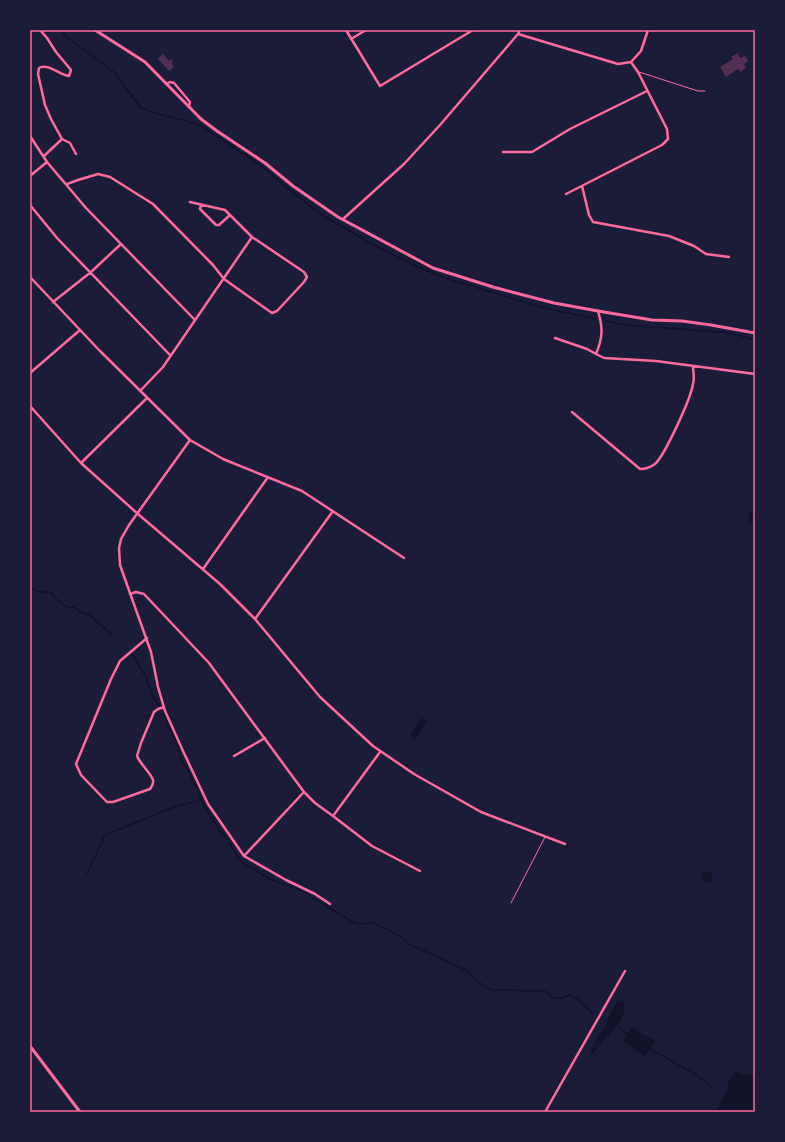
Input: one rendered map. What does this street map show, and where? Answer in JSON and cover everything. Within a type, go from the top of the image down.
[{"type":"street","points":[[40,30],[56,52],[72,70],[69,76],[42,66],[39,68],[38,74],[45,105],[51,120],[62,139],[70,143],[76,154]]},
{"type":"street","points":[[95,30],[145,62],[201,119],[265,163],[293,186],[324,208],[343,220],[433,268],[547,301],[652,320],[682,321],[755,333]]},
{"type":"street","points":[[346,30],[380,86],[473,30]]},
{"type":"street","points":[[351,39],[366,30]]},
{"type":"street","points":[[343,220],[404,164],[440,125],[520,30]]},
{"type":"street","points":[[518,34],[618,64],[631,62],[641,51],[648,30]]},
{"type":"street","points":[[566,194],[662,145],[668,139],[667,129],[638,72],[631,62]]},
{"type":"street","points":[[166,84],[170,82],[174,83],[190,102],[189,107]]},
{"type":"street","points":[[503,152],[532,152],[570,130],[647,91]]},
{"type":"street","points":[[30,136],[47,162],[86,208],[195,320]]},
{"type":"street","points":[[44,156],[62,139]]},
{"type":"street","points":[[30,176],[47,162]]},
{"type":"street","points":[[67,184],[98,174],[110,177],[152,204],[196,248],[224,279],[272,312],[277,311],[307,277],[304,272],[252,237],[226,210],[190,202]]},
{"type":"street","points":[[582,186],[589,215],[593,222],[669,236],[694,246],[706,254],[728,257]]},
{"type":"street","points":[[30,205],[57,238],[170,355]]},
{"type":"street","points":[[201,205],[200,209],[216,225],[219,225],[230,215]]},
{"type":"street","points":[[140,391],[163,367],[252,237]]},
{"type":"street","points":[[53,302],[91,272],[121,244]]},
{"type":"street","points":[[30,277],[80,330],[190,440],[223,459],[302,491],[404,558]]},
{"type":"street","points":[[596,354],[602,327],[598,311]]},
{"type":"street","points":[[30,373],[80,330]]},
{"type":"street","points":[[555,338],[587,349],[604,358],[656,361],[755,374]]},
{"type":"street","points":[[572,412],[640,469],[645,469],[655,464],[679,421],[694,383],[693,366]]},
{"type":"street","points":[[81,463],[147,398]]},
{"type":"street","points":[[30,406],[81,463],[220,584],[255,619],[320,697],[380,752],[434,786],[481,812],[565,844]]},
{"type":"street","points":[[190,440],[129,525],[119,548],[120,565],[151,652],[158,687],[164,707],[208,804],[244,856],[286,880],[315,894],[330,904]]},
{"type":"street","points":[[203,569],[268,477]]},
{"type":"street","points":[[255,619],[333,511]]},
{"type":"street","points":[[130,594],[136,592],[144,594],[209,663],[304,792],[315,803],[372,846],[420,871]]},
{"type":"street","points":[[146,638],[120,661],[111,679],[76,764],[81,774],[107,802],[113,802],[150,789],[153,784],[153,780],[136,756],[154,712],[164,707]]},
{"type":"street","points":[[234,756],[264,738]]},
{"type":"street","points":[[334,816],[380,752]]},
{"type":"street","points":[[244,856],[304,792]]},
{"type":"street","points":[[544,1112],[625,971]]},
{"type":"street","points":[[30,1046],[80,1112]]},
{"type":"lane","points":[[638,72],[698,91],[705,91]]},
{"type":"lane","points":[[511,903],[545,837]]},
{"type":"shaded area","points":[[755,508],[755,522],[749,521],[749,514]]},
{"type":"shaded area","points":[[421,718],[427,721],[416,739],[410,735]]},
{"type":"shaded area","points":[[705,872],[709,872],[711,873],[711,881],[705,882],[702,879],[702,875]]},
{"type":"shaded area","points":[[618,1000],[624,1002],[624,1010],[619,1023],[593,1054],[591,1054],[592,1048],[599,1034],[604,1028]]},
{"type":"shaded area","points":[[632,1027],[655,1041],[645,1057],[623,1041]]},
{"type":"shaded area","points":[[736,1071],[744,1076],[750,1075],[755,1077],[755,1112],[716,1112],[727,1090],[729,1078]]},
{"type":"building","points":[[738,53],[740,58],[745,56],[748,61],[744,64],[746,68],[740,72],[738,69],[726,77],[720,67],[733,59],[731,57]]},
{"type":"building","points":[[163,54],[169,61],[171,59],[173,61],[171,63],[174,67],[169,71],[158,59]]},
{"type":"waterway","points":[[63,30],[64,35],[114,72],[141,108],[201,126],[263,167],[287,188],[325,217],[370,243],[413,265],[445,278],[537,306],[596,319]]},
{"type":"waterway","points":[[606,321],[626,325],[731,333],[755,340]]},
{"type":"waterway","points":[[30,588],[38,592],[51,592],[54,597],[68,608],[74,607],[80,612],[91,616],[112,635]]},
{"type":"waterway","points":[[132,654],[146,677],[153,697],[159,705]]},
{"type":"waterway","points":[[163,713],[176,741],[180,752],[180,757],[194,782],[200,798],[219,830],[228,840]]},
{"type":"waterway","points":[[87,874],[105,835],[174,807],[198,801]]},
{"type":"waterway","points":[[229,843],[240,860]]},
{"type":"waterway","points":[[242,862],[270,879],[308,893],[313,898],[356,924],[374,923],[402,937],[409,944],[468,971],[476,980],[491,990],[542,991],[547,992],[554,998],[569,995],[582,1003],[593,1014]]},
{"type":"waterway","points":[[616,1026],[628,1034]]},
{"type":"waterway","points":[[649,1048],[698,1076],[712,1088]]}]
